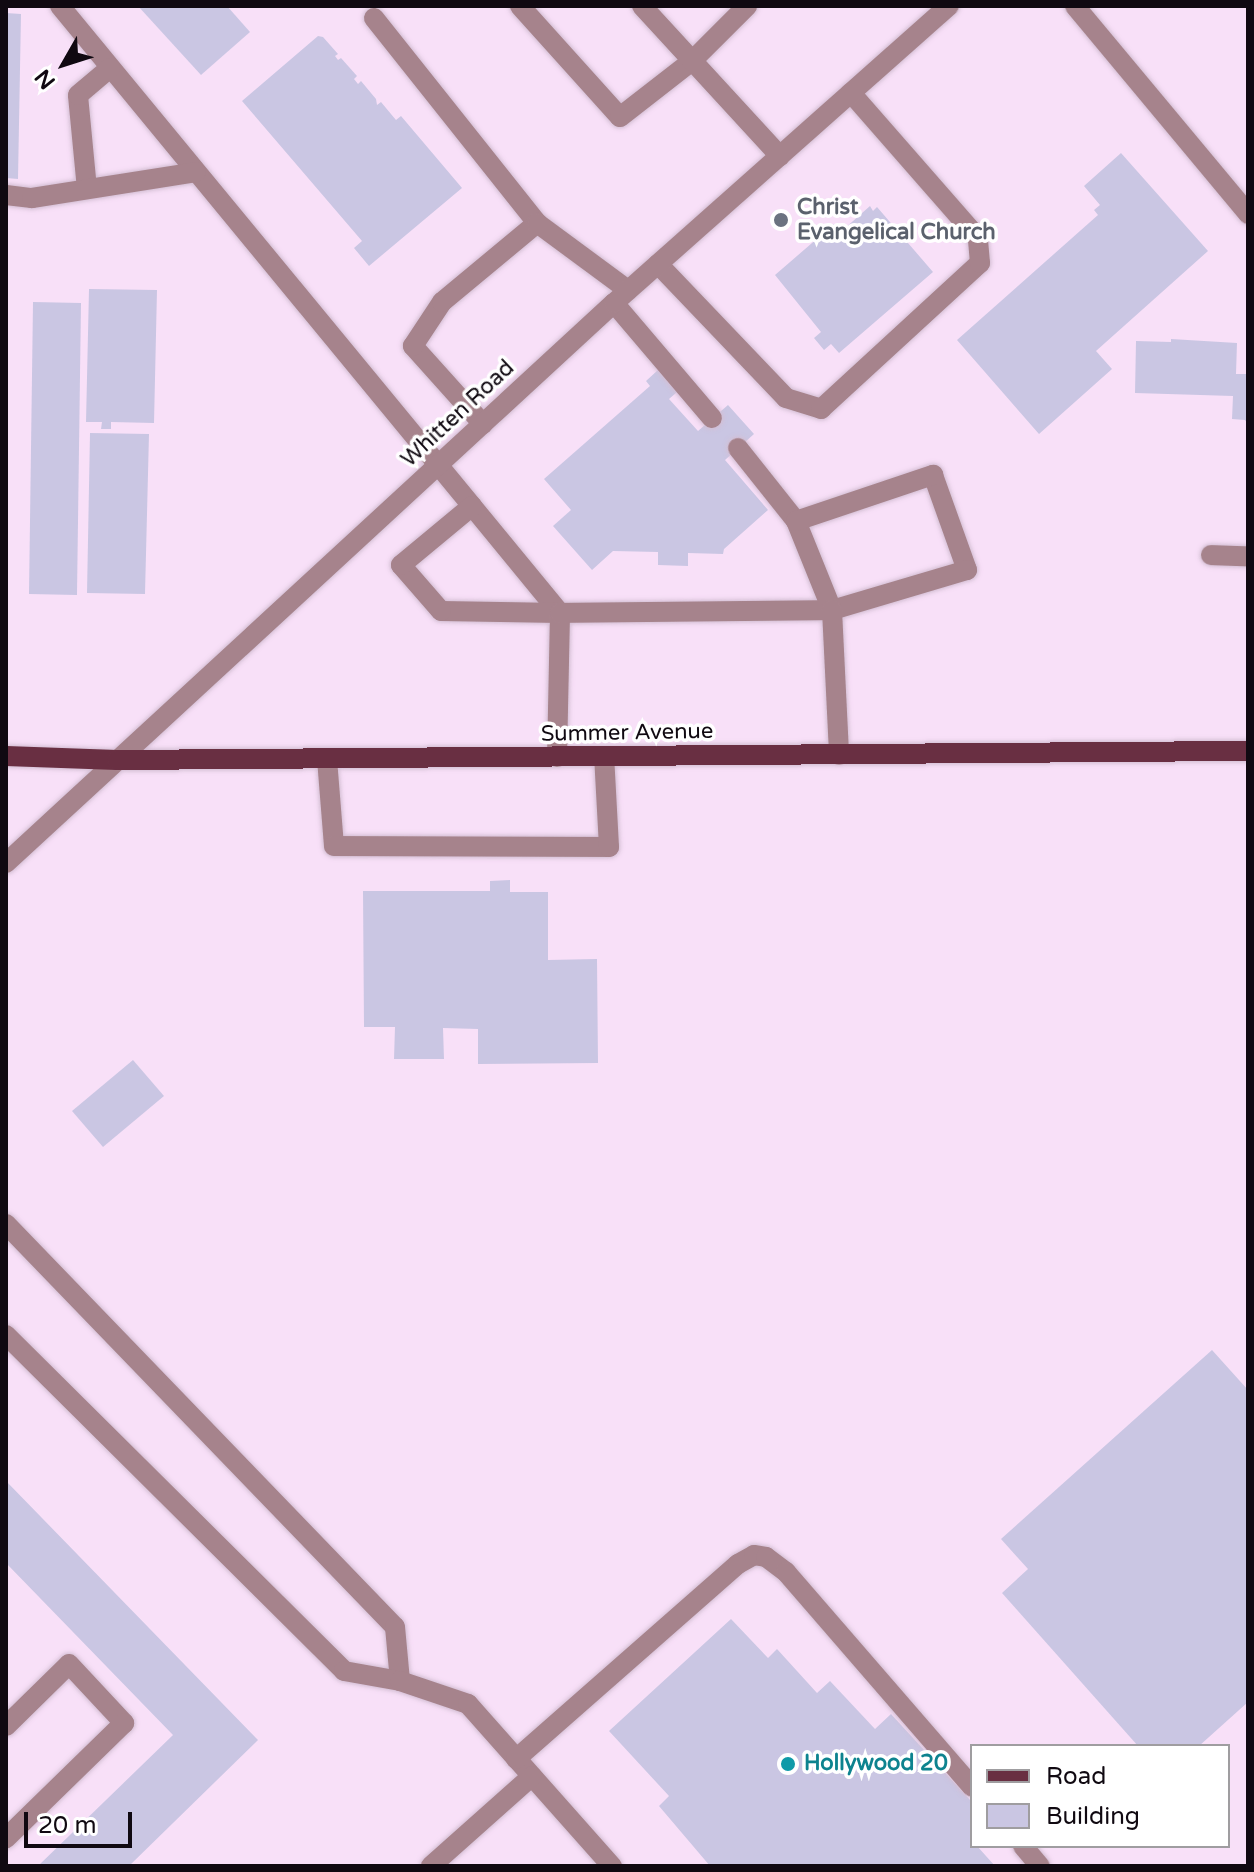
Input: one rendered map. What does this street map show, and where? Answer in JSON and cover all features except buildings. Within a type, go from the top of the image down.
[{"type":"main road","name":"Summer Avenue","points":[[6,756],[117,760],[1248,751]]},
{"type":"street","points":[[60,6],[560,613],[557,757]]},
{"type":"street","points":[[520,6],[620,117],[692,61],[747,6]]},
{"type":"street","points":[[642,6],[780,156]]},
{"type":"street","points":[[1075,6],[1248,214]]},
{"type":"street","name":"Whitten Road","points":[[6,863],[621,297],[851,93],[938,9]]},
{"type":"street","points":[[374,18],[537,223],[621,297],[712,418]]},
{"type":"street","points":[[87,189],[78,95],[110,68]]},
{"type":"street","points":[[658,264],[786,398],[821,409],[980,263],[978,238],[851,93]]},
{"type":"street","points":[[6,195],[32,198],[196,172]]},
{"type":"street","points":[[483,424],[413,346],[442,302],[537,223]]},
{"type":"street","points":[[738,448],[796,521],[832,610],[839,755]]},
{"type":"street","points":[[472,506],[401,565],[441,611],[832,610],[967,570],[933,475],[796,521]]},
{"type":"street","points":[[1211,555],[1248,556]]},
{"type":"street","points":[[327,759],[334,846],[609,847],[604,756]]},
{"type":"street","points":[[6,1224],[395,1627],[400,1681]]},
{"type":"street","points":[[6,1335],[344,1671],[400,1681],[468,1704],[612,1866]]},
{"type":"street","points":[[516,1759],[738,1564],[754,1555],[766,1557],[786,1572],[970,1785]]},
{"type":"street","points":[[6,1726],[69,1664],[124,1723],[6,1838]]},
{"type":"street","points":[[431,1866],[532,1776]]},
{"type":"street","points":[[1025,1848],[1040,1866]]},
{"type":"place","name":"Christ Evangelical Church","points":[[781,220]]},
{"type":"place","name":"Hollywood 20","points":[[788,1764]]}]
